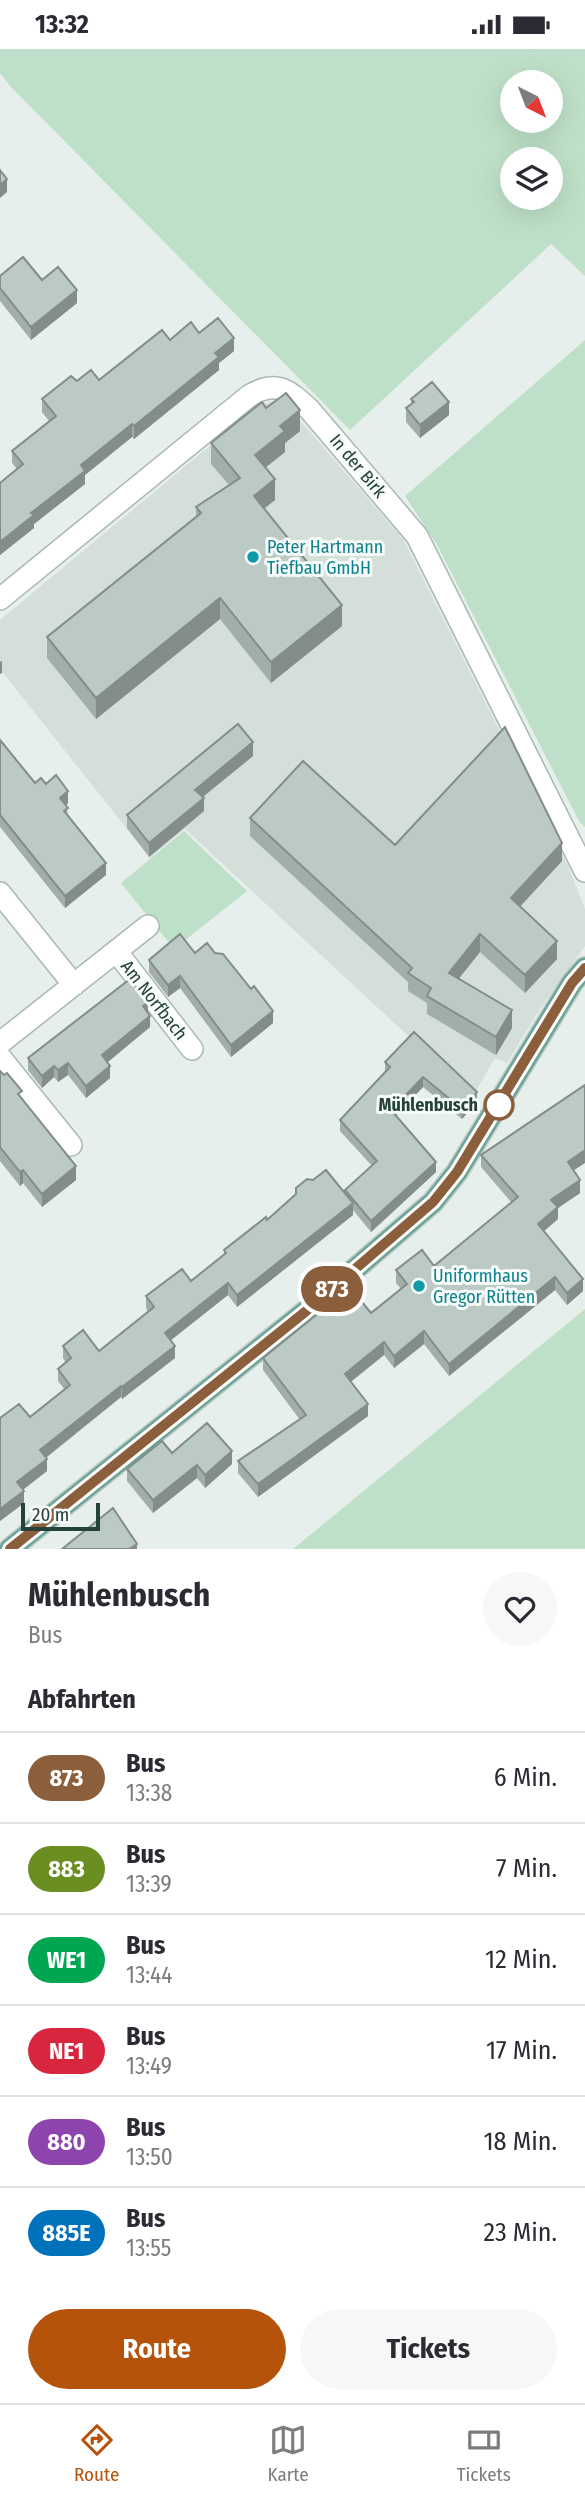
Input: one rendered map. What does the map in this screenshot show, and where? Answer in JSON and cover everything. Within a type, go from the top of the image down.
[{"type":"main road","points":[[10,1549],[305,1312],[433,1202],[457,1172],[572,983],[585,968]]},
{"type":"street","name":"In der Birk","points":[[0,599],[249,396],[272,387],[290,392],[309,409],[417,536],[585,871]]},
{"type":"street","points":[[0,893],[74,985]]},
{"type":"street","name":"Am Norfbach","points":[[0,1043],[148,926]]},
{"type":"street","name":"Am Norfbach","points":[[116,951],[192,1049]]},
{"type":"street","points":[[0,1057],[71,1145]]},
{"type":"shaded area","points":[[273,401],[285,403],[403,539],[567,864],[585,909],[585,946],[540,1009],[507,1063],[495,1058],[473,1096],[185,829],[150,858],[0,669],[0,620],[259,405]]},
{"type":"green space","points":[[0,49],[585,49],[585,276],[551,244],[350,430],[0,73]]},
{"type":"green space","points":[[585,340],[585,827],[579,821],[436,543],[405,496]]},
{"type":"green space","points":[[184,831],[247,891],[174,949],[121,883]]},
{"type":"green space","points":[[585,1309],[585,1549],[293,1549]]},
{"type":"building","points":[[0,170],[7,179],[0,185]]},
{"type":"building","points":[[23,257],[42,280],[58,267],[77,290],[31,327],[0,288],[0,276]]},
{"type":"building","points":[[218,318],[234,338],[215,353],[219,357],[81,465],[85,471],[31,513],[34,515],[0,542],[0,483],[23,464],[12,451],[56,416],[42,399],[71,376],[77,381],[91,370],[99,380],[162,330],[170,340],[191,322],[199,333]]},
{"type":"building","points":[[432,382],[449,402],[420,425],[406,408],[414,402],[411,399]]},
{"type":"building","points":[[286,393],[300,410],[280,426],[285,431],[255,455],[275,479],[254,496],[342,605],[271,662],[220,598],[96,698],[47,637],[201,513],[196,507],[240,478],[211,443],[262,402],[266,408]]},
{"type":"building","points":[[238,724],[253,742],[195,790],[204,798],[149,843],[127,815]]},
{"type":"building","points":[[505,727],[562,843],[511,898],[557,941],[525,975],[480,934],[449,973],[512,1010],[496,1037],[427,996],[431,988],[408,973],[412,968],[250,818],[303,761],[395,845]]},
{"type":"building","points":[[0,740],[35,783],[41,778],[46,784],[56,775],[68,791],[60,798],[68,808],[64,811],[106,863],[65,896],[0,815]]},
{"type":"building","points":[[180,934],[195,953],[207,943],[215,953],[223,954],[251,989],[254,986],[273,1011],[231,1045],[180,976],[168,985],[149,960]]},
{"type":"building","points":[[130,979],[148,1002],[143,1006],[150,1016],[102,1055],[110,1066],[86,1086],[68,1063],[58,1070],[54,1066],[42,1076],[28,1058]]},
{"type":"building","points":[[414,1032],[477,1092],[462,1109],[423,1077],[391,1110],[436,1162],[371,1221],[345,1190],[377,1161],[340,1120],[390,1067],[385,1062]]},
{"type":"building","points":[[0,1071],[4,1075],[7,1073],[22,1091],[18,1094],[76,1166],[42,1194],[0,1147]]},
{"type":"building","points":[[585,1085],[585,1150],[568,1162],[580,1180],[551,1200],[558,1207],[538,1224],[583,1279],[567,1293],[555,1277],[449,1364],[424,1331],[394,1356],[384,1342],[345,1374],[368,1404],[258,1484],[238,1461],[306,1415],[263,1358],[347,1290],[350,1293],[353,1291],[371,1313],[407,1284],[396,1270],[422,1250],[434,1266],[518,1197],[481,1155]]},
{"type":"building","points":[[326,1170],[353,1203],[237,1295],[228,1283],[165,1333],[175,1346],[40,1450],[47,1459],[17,1482],[24,1491],[0,1509],[0,1418],[19,1404],[30,1417],[70,1385],[58,1369],[71,1358],[63,1346],[83,1330],[99,1351],[154,1307],[146,1296],[182,1269],[191,1281],[226,1253],[224,1250],[266,1217],[267,1220],[296,1194],[296,1188]]},
{"type":"building","points":[[207,1423],[232,1451],[205,1475],[197,1465],[153,1500],[127,1469],[162,1441],[172,1453]]},
{"type":"building","points":[[113,1508],[137,1544],[129,1549],[62,1549]]},
{"type":"bus line","name":"873","points":[[10,1549],[305,1312],[433,1202],[457,1172],[572,983],[585,968]]},
{"type":"place","name":"Peter Hartmann Tiefbau GmbH","points":[[253,557]]},
{"type":"place","name":"Mühlenbusch","points":[[499,1105]]},
{"type":"place","name":"Uniformhaus Gregor Rütten","points":[[419,1286]]}]
